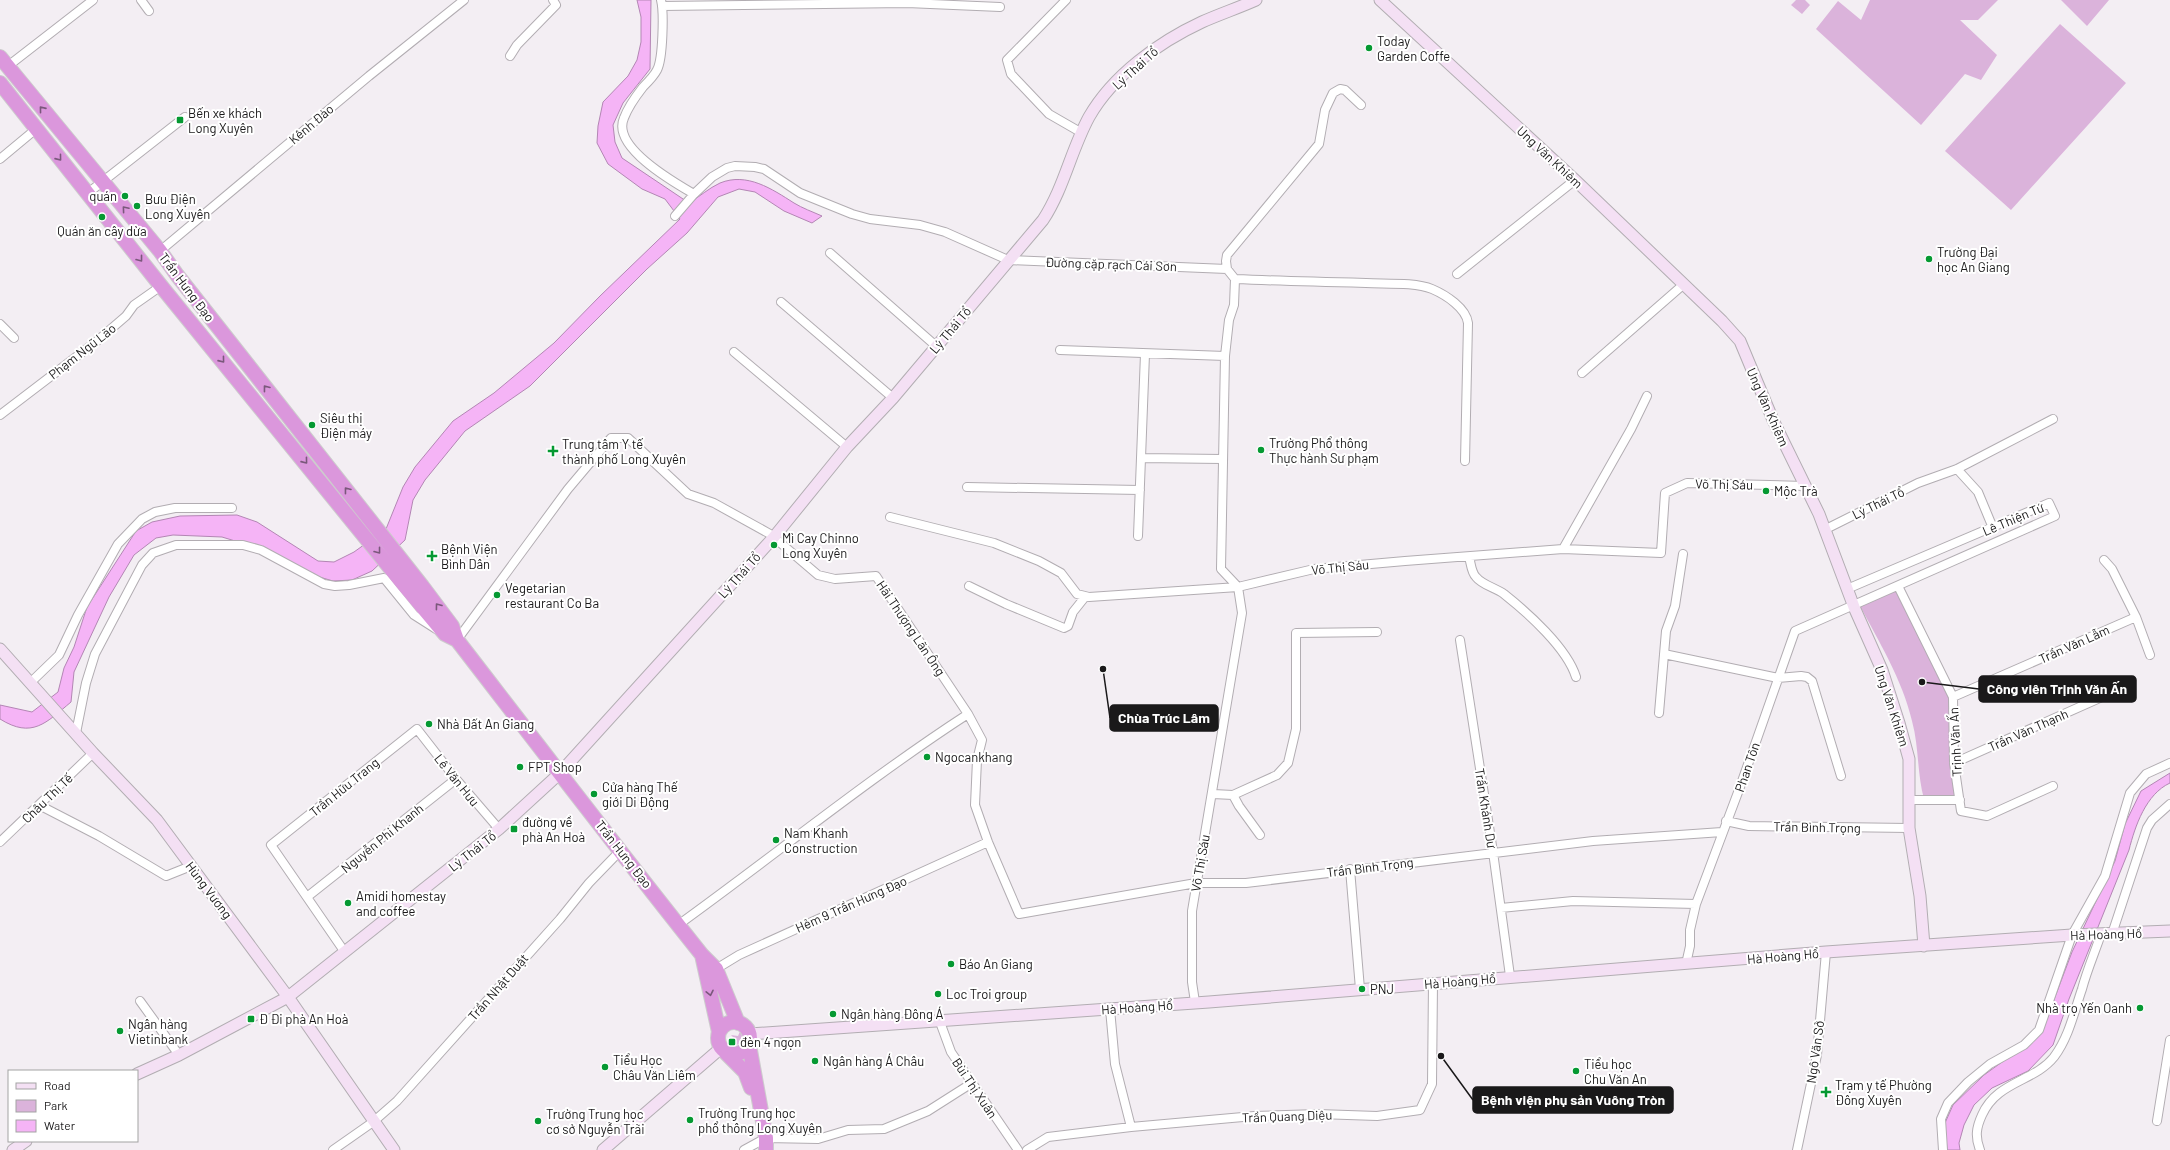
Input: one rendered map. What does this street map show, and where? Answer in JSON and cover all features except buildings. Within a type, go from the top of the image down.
[{"type":"highway","name":"Trần Hưng Đạo","points":[[4,62],[160,251],[176,275],[371,520],[452,626],[451,637]]},
{"type":"highway","name":"Trần Hưng Đạo","points":[[0,83],[161,286],[354,520],[404,585],[451,637],[621,850],[678,925],[702,955],[716,969],[738,1023]]},
{"type":"highway","points":[[161,286],[176,275]]},
{"type":"highway","name":"Trần Hưng Đạo","points":[[702,955],[719,1032]]},
{"type":"highway","points":[[738,1023],[743,1025],[749,1040],[766,1144],[756,1100],[745,1072],[724,1051],[718,1038],[719,1032],[726,1024],[738,1023]]},
{"type":"highway","points":[[724,1051],[736,1054],[742,1052],[749,1040]]},
{"type":"street","points":[[4,62],[93,0]]},
{"type":"street","points":[[141,0],[149,11]]},
{"type":"street","name":"Kênh Đào","points":[[160,251],[369,76],[464,0]]},
{"type":"street","points":[[510,56],[517,46],[556,5],[553,0]]},
{"type":"street","points":[[1066,0],[1007,60],[1011,74],[1049,114],[1082,132]]},
{"type":"street","name":"Lý Thái Tổ","points":[[138,1074],[179,1055],[288,997],[499,829],[559,774],[774,537],[847,447],[893,398],[1051,207],[1082,132],[1099,103],[1121,78],[1162,44],[1201,23],[1256,0]]},
{"type":"street","name":"Ung Văn Khiêm","points":[[1380,0],[1575,180],[1722,321],[1740,341],[1773,420],[1805,486],[1824,530],[1854,607],[1882,670],[1899,723],[1909,759],[1909,828],[1920,896],[1924,946]]},
{"type":"street","points":[[692,196],[643,160],[628,142],[622,125],[623,118],[637,94],[657,70],[661,45],[662,3],[907,4],[1000,7]]},
{"type":"street","points":[[1238,587],[1220,569],[1225,356],[1229,320],[1234,305],[1235,279],[1227,269],[1226,261],[1228,255],[1318,144],[1325,110],[1332,93],[1340,89],[1345,90],[1361,105]]},
{"type":"street","points":[[88,193],[185,117]]},
{"type":"street","points":[[0,159],[36,129]]},
{"type":"street","name":"Đường cặp rạch Cái Sơn","points":[[675,216],[692,196],[712,178],[727,168],[735,166],[754,167],[764,169],[800,193],[852,214],[870,219],[920,225],[939,230],[1008,260],[1227,269]]},
{"type":"street","points":[[1457,274],[1575,180]]},
{"type":"street","points":[[830,253],[936,346]]},
{"type":"street","points":[[1235,279],[1394,284],[1425,288],[1437,292],[1459,307],[1467,318],[1468,323],[1465,461]]},
{"type":"street","points":[[1582,373],[1684,284]]},
{"type":"street","name":"Phạm Ngũ Lão","points":[[0,414],[97,341],[126,316],[134,304],[161,286]]},
{"type":"street","points":[[781,302],[893,398]]},
{"type":"street","points":[[0,324],[14,338]]},
{"type":"street","points":[[1060,350],[1225,356]]},
{"type":"street","points":[[734,352],[847,447]]},
{"type":"street","points":[[1138,536],[1145,354]]},
{"type":"street","points":[[1563,549],[1647,396]]},
{"type":"street","name":"Lý Thái Tổ","points":[[1824,530],[1918,483],[1956,469],[2054,419]]},
{"type":"street","name":"Hãi Thượng Lãn Ông","points":[[451,637],[568,489],[611,438],[628,438],[688,494],[714,503],[774,537],[818,575],[835,579],[876,576],[968,714],[982,740],[977,760],[975,805],[988,842],[1019,914]]},
{"type":"street","points":[[1141,458],[1222,459]]},
{"type":"street","points":[[1956,469],[1978,492],[1993,528]]},
{"type":"street","name":"Võ Thị Sáu","points":[[1195,1002],[1192,982],[1192,911],[1213,794],[1242,613],[1238,587],[1314,569],[1563,549],[1661,553],[1665,493],[1688,483],[1805,486]]},
{"type":"street","points":[[967,487],[1140,490]]},
{"type":"street","name":"Lê Thiện Tứ","points":[[1848,589],[2049,503],[2055,516],[1854,607]]},
{"type":"street","points":[[31,684],[59,655],[72,627],[118,544],[142,518],[155,512],[175,508],[232,508]]},
{"type":"street","points":[[890,517],[994,543],[1039,560],[1061,573],[1077,594],[1085,597],[1238,587]]},
{"type":"street","points":[[74,731],[95,654],[142,564],[153,553],[165,548],[188,544],[253,547],[329,585],[349,585],[384,578],[414,615],[451,637]]},
{"type":"street","points":[[1659,713],[1666,631],[1675,606],[1683,554]]},
{"type":"street","points":[[1469,557],[1473,571],[1477,578],[1505,595],[1550,637],[1567,656],[1576,677]]},
{"type":"street","points":[[2104,560],[2112,569],[2136,617],[2150,655]]},
{"type":"street","points":[[969,586],[1006,604],[1064,628],[1068,626],[1073,612],[1085,597]]},
{"type":"street","name":"Trịnh Văn Ấn","points":[[1898,586],[1952,697],[1954,763],[1961,811],[1987,816],[2054,786]]},
{"type":"street","name":"Phan Tôn","points":[[1686,964],[1690,946],[1690,930],[1696,904],[1795,631],[1854,607]]},
{"type":"street","name":"Trần Văn Lẫm","points":[[1952,697],[2136,617]]},
{"type":"street","points":[[1213,794],[1233,795],[1277,775],[1288,763],[1296,729],[1296,633],[1377,632]]},
{"type":"street","name":"Trần Khánh Dư","points":[[1460,640],[1493,852],[1510,976]]},
{"type":"street","name":"Hùng Vương","points":[[0,649],[93,753],[157,820],[288,997],[394,1150]]},
{"type":"street","points":[[1664,654],[1778,678],[1801,676],[1807,677],[1812,681],[1841,776]]},
{"type":"street","name":"Trần Văn Thạnh","points":[[1954,763],[2102,697]]},
{"type":"street","points":[[678,925],[921,745],[968,714]]},
{"type":"street","name":"Lê Văn Hưu","points":[[416,729],[499,829]]},
{"type":"street","name":"Trần Hữu Trang","points":[[308,897],[271,845],[416,729]]},
{"type":"street","name":"Châu Thị Tế","points":[[0,842],[93,753]]},
{"type":"street","points":[[1943,1150],[1941,1119],[1943,1110],[1968,1082],[1990,1064],[2024,1045],[2035,1035],[2073,935],[2105,876],[2130,793],[2146,774],[2170,764]]},
{"type":"street","name":"Nguyễn Phi Khanh","points":[[308,897],[456,779]]},
{"type":"street","points":[[1233,795],[1260,835]]},
{"type":"street","points":[[1909,800],[1960,800]]},
{"type":"street","points":[[1980,1150],[1976,1139],[1977,1126],[1986,1104],[2000,1092],[2044,1068],[2054,1057],[2075,1014],[2082,989],[2147,828],[2152,820],[2170,804]]},
{"type":"street","points":[[40,805],[99,836],[166,876],[191,866]]},
{"type":"street","name":"Trần Bình Trọng","points":[[1726,821],[1750,826],[1909,828]]},
{"type":"street","name":"Trần Bình Trọng","points":[[1019,914],[1196,883],[1246,883],[1350,869],[1593,841],[1722,832]]},
{"type":"street","name":"Hẻm 9 Trần Hưng Đạo","points":[[716,969],[740,955],[808,923],[988,842]]},
{"type":"street","name":"Trần Nhật Duật","points":[[333,1150],[374,1122],[402,1095],[480,1009],[522,958],[560,919],[590,883],[621,850]]},
{"type":"street","points":[[1350,869],[1360,988]]},
{"type":"street","points":[[308,897],[344,951]]},
{"type":"street","points":[[1501,908],[1573,901],[1696,904]]},
{"type":"street","name":"Hà Hoàng Hổ","points":[[749,1040],[940,1022],[1510,976],[2073,935],[2170,931]]},
{"type":"street","name":"Ngô Văn Sở","points":[[1797,1150],[1817,1055],[1826,952]]},
{"type":"street","name":"Trần Quang Diệu","points":[[1027,1150],[1048,1137],[1131,1127],[1254,1116],[1318,1114],[1377,1116],[1420,1110],[1432,1084],[1433,983]]},
{"type":"street","points":[[140,1001],[179,1055]]},
{"type":"street","points":[[1110,1009],[1115,1064],[1131,1127]]},
{"type":"street","name":"Bùi Thị Xuân","points":[[940,1022],[951,1052],[1018,1150]]},
{"type":"street","points":[[2157,1121],[2170,1040]]},
{"type":"street","points":[[603,1150],[724,1051]]},
{"type":"street","points":[[744,1150],[766,1144],[818,1139],[848,1130],[884,1129],[928,1111],[972,1083]]},
{"type":"street","points":[[13,1150],[25,1142]]},
{"type":"green space","points":[[1796,0],[1805,0],[1810,5],[1802,14],[1791,5]]},
{"type":"green space","points":[[1870,0],[1998,0],[1978,20],[1960,20],[1997,55],[1981,80],[1965,74],[1921,125],[1816,29],[1838,1],[1861,20]]},
{"type":"green space","points":[[2061,0],[2109,0],[2087,26]]},
{"type":"green space","points":[[2060,24],[2126,83],[2011,210],[1945,151]]},
{"type":"green space","points":[[1898,586],[1953,697],[1960,800],[1924,799],[1920,780],[1916,740],[1908,705],[1889,661],[1859,604]]},
{"type":"green space","points":[[741,1029],[742,1036],[750,1037],[743,1040],[746,1047],[740,1043],[734,1047],[736,1040],[731,1035],[738,1036]]},
{"type":"water","points":[[637,0],[651,0],[650,69],[623,103],[613,125],[615,142],[622,158],[689,203],[720,183],[730,180],[740,180],[759,184],[777,192],[797,205],[822,216],[812,223],[784,211],[755,192],[739,189],[718,197],[687,233],[647,269],[530,386],[465,431],[425,480],[413,500],[405,540],[372,571],[352,580],[333,581],[316,576],[245,544],[222,537],[173,535],[156,538],[134,555],[109,597],[74,672],[71,702],[46,722],[30,728],[21,728],[11,725],[0,719],[0,705],[32,712],[58,692],[64,668],[74,647],[87,607],[136,531],[152,522],[180,516],[237,515],[257,522],[318,561],[334,562],[354,552],[386,529],[403,487],[415,467],[453,421],[494,393],[554,343],[600,296],[680,219],[665,199],[642,189],[608,164],[597,143],[598,126],[603,102],[628,76],[637,60],[641,42],[641,17]]},
{"type":"water","points":[[2170,773],[2170,783],[2154,795],[2138,821],[2129,850],[2069,999],[2053,1045],[2028,1071],[1992,1088],[1974,1105],[1964,1125],[1959,1143],[1960,1150],[1947,1150],[1945,1123],[1953,1105],[1984,1075],[2041,1034],[2072,952],[2115,861],[2125,824],[2141,791]]},
{"type":"place","name":"Today Garden Coffe","points":[[1369,48]]},
{"type":"place","name":"Bến xe khách Long Xuyên","points":[[180,120]]},
{"type":"place","name":"quán","points":[[125,196]]},
{"type":"place","name":"Bưu Điện Long Xuyên","points":[[137,206]]},
{"type":"place","name":"Quán ăn cây dừa","points":[[102,217]]},
{"type":"place","name":"Trường Đại học An Giang","points":[[1929,259]]},
{"type":"place","name":"Siêu thị Điện máy","points":[[312,425]]},
{"type":"place","name":"Trường Phổ thông Thực hành Sư phạm","points":[[1261,450]]},
{"type":"place","name":"Trung tâm Y tế thành phố Long Xuyên","points":[[553,451]]},
{"type":"place","name":"Mộc Trà","points":[[1766,491]]},
{"type":"place","name":"Mì Cay Chinno Long Xuyên","points":[[774,545]]},
{"type":"place","name":"Bệnh Viện Bình Dân","points":[[432,556]]},
{"type":"place","name":"Vegetarian restaurant Co Ba","points":[[497,595]]},
{"type":"place","name":"Chùa Trúc Lâm","points":[[1103,669]]},
{"type":"place","name":"Công viên Trịnh Văn Ấn","points":[[1922,682]]},
{"type":"place","name":"Nhà Đất An Giang","points":[[429,724]]},
{"type":"place","name":"Ngocankhang","points":[[927,757]]},
{"type":"place","name":"FPT Shop","points":[[520,767]]},
{"type":"place","name":"Cửa hàng Thế giới Di Động","points":[[594,794]]},
{"type":"place","name":"đường về phà An Hoà","points":[[514,829]]},
{"type":"place","name":"Nam Khanh Construction","points":[[776,840]]},
{"type":"place","name":"Amidi homestay and coffee","points":[[348,903]]},
{"type":"place","name":"Báo An Giang","points":[[951,964]]},
{"type":"place","name":"PNJ","points":[[1362,989]]},
{"type":"place","name":"Loc Troi group","points":[[938,994]]},
{"type":"place","name":"Nhà trọ Yến Oanh","points":[[2140,1008]]},
{"type":"place","name":"Ngân hàng Đông Á","points":[[833,1014]]},
{"type":"place","name":"Đ Đi phà An Hoà","points":[[251,1019]]},
{"type":"place","name":"Ngân hàng Vietinbank","points":[[120,1031]]},
{"type":"place","name":"đèn 4 ngọn","points":[[732,1042]]},
{"type":"place","name":"Bệnh viện phụ sản Vuông Tròn","points":[[1441,1056]]},
{"type":"place","name":"Ngân hàng Á Châu","points":[[815,1061]]},
{"type":"place","name":"Tiểu Học Châu Văn Liêm","points":[[605,1067]]},
{"type":"place","name":"Tiểu học Chu Văn An","points":[[1576,1071]]},
{"type":"place","name":"Trạm y tế Phường Đông Xuyên","points":[[1826,1092]]},
{"type":"place","name":"Trường Trung học phổ thông Long Xuyên","points":[[690,1120]]},
{"type":"place","name":"Trường Trung học cơ sở Nguyễn Trãi","points":[[538,1121]]}]
